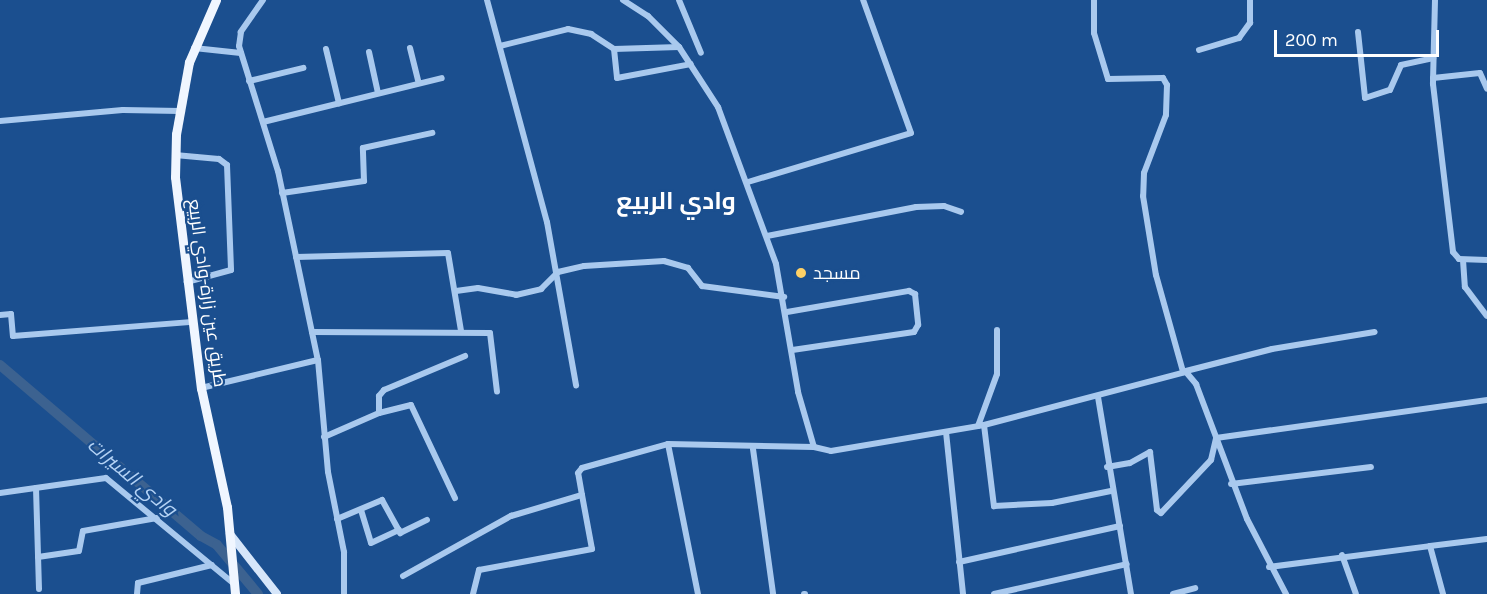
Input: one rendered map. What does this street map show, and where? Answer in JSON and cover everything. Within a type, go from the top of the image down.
[{"type":"main road","name":"طريق عين زارة-وادي الربيع","points":[[216,0],[193,48],[180,111],[175,155],[192,322],[201,388],[230,534],[229,550],[234,589]]},
{"type":"main road","points":[[230,534],[277,594]]},
{"type":"street","points":[[263,0],[241,33],[241,53],[282,193],[318,360],[324,437],[344,552],[345,594]]},
{"type":"street","points":[[487,0],[558,272],[576,385]]},
{"type":"street","points":[[623,0],[648,15],[680,47],[718,107],[767,236],[787,312],[799,398],[814,447]]},
{"type":"street","points":[[679,0],[701,53]]},
{"type":"street","points":[[748,183],[911,133],[863,0]]},
{"type":"street","points":[[1094,0],[1094,33],[1108,79],[1163,78],[1167,85],[1166,115],[1157,131],[1143,188],[1156,275],[1184,372],[1196,384],[1231,484],[1269,567],[1286,594]]},
{"type":"street","points":[[1199,50],[1223,45],[1245,33],[1250,0]]},
{"type":"street","points":[[1435,0],[1433,78],[1453,252],[1463,260],[1487,260]]},
{"type":"street","points":[[500,46],[573,30],[591,34],[614,50],[680,47]]},
{"type":"street","points":[[1358,32],[1365,98],[1390,90],[1401,65],[1433,58]]},
{"type":"street","points":[[193,48],[241,53]]},
{"type":"street","points":[[410,48],[419,83]]},
{"type":"street","points":[[326,49],[339,103]]},
{"type":"street","points":[[614,50],[617,78],[692,64]]},
{"type":"street","points":[[369,52],[378,93]]},
{"type":"street","points":[[249,81],[303,68]]},
{"type":"street","points":[[1433,78],[1476,72],[1483,76],[1487,89]]},
{"type":"street","points":[[263,122],[442,78]]},
{"type":"street","points":[[0,122],[123,110],[180,111]]},
{"type":"street","points":[[282,193],[364,181],[363,148],[432,133]]},
{"type":"street","points":[[175,155],[219,159],[227,165],[231,270],[187,282]]},
{"type":"street","points":[[767,236],[916,207],[944,206],[962,212]]},
{"type":"street","points":[[296,257],[448,253],[461,331]]},
{"type":"street","points":[[1463,260],[1465,287],[1487,316]]},
{"type":"street","points":[[456,291],[477,288],[525,293],[541,289],[558,272],[599,263],[672,262],[688,268],[702,286],[784,297]]},
{"type":"street","points":[[787,312],[915,294],[918,326],[914,332],[792,350]]},
{"type":"street","points":[[0,315],[11,314],[13,336],[192,322]]},
{"type":"street","points":[[997,330],[997,374],[981,425],[994,506],[1052,503],[1111,491]]},
{"type":"street","points":[[312,332],[461,331],[490,333],[497,392]]},
{"type":"street","points":[[473,594],[478,570],[592,549],[579,470],[668,444],[753,449],[814,447],[831,451],[981,425],[1098,397],[1272,350],[1375,332]]},
{"type":"street","points":[[379,412],[379,396],[384,390],[465,356]]},
{"type":"street","points":[[201,388],[318,360]]},
{"type":"street","points":[[1098,397],[1111,491],[1120,526],[1131,594]]},
{"type":"street","points":[[1216,438],[1487,400]]},
{"type":"street","points":[[324,437],[379,412],[411,405],[455,498]]},
{"type":"street","points":[[946,432],[963,594]]},
{"type":"street","points":[[1107,467],[1130,463],[1150,452],[1156,510],[1165,512],[1211,460],[1216,438]]},
{"type":"street","points":[[668,444],[698,594]]},
{"type":"street","points":[[753,449],[773,594]]},
{"type":"street","points":[[1231,484],[1371,467]]},
{"type":"street","points":[[0,493],[106,478],[212,565],[234,589]]},
{"type":"street","points":[[36,488],[39,589]]},
{"type":"street","points":[[403,576],[511,516],[582,495]]},
{"type":"street","points":[[337,519],[385,501],[399,530]]},
{"type":"street","points":[[361,510],[371,543],[399,530],[404,532],[427,520]]},
{"type":"street","points":[[38,557],[79,551],[83,531],[157,518]]},
{"type":"street","points":[[959,562],[1120,526]]},
{"type":"street","points":[[1269,567],[1342,555],[1487,538]]},
{"type":"street","points":[[1430,546],[1443,594]]},
{"type":"street","points":[[1342,555],[1356,594]]},
{"type":"street","points":[[994,594],[1127,564]]},
{"type":"street","points":[[137,594],[138,583],[212,565]]},
{"type":"street","points":[[1173,594],[1195,588]]},
{"type":"waterway","name":"وادي السيرات","points":[[0,365],[201,536],[217,545],[258,594]]},
{"type":"place","name":"مسجد","points":[[801,273]]},
{"type":"district","name":"وادي الربيع","points":[[676,202]]}]
